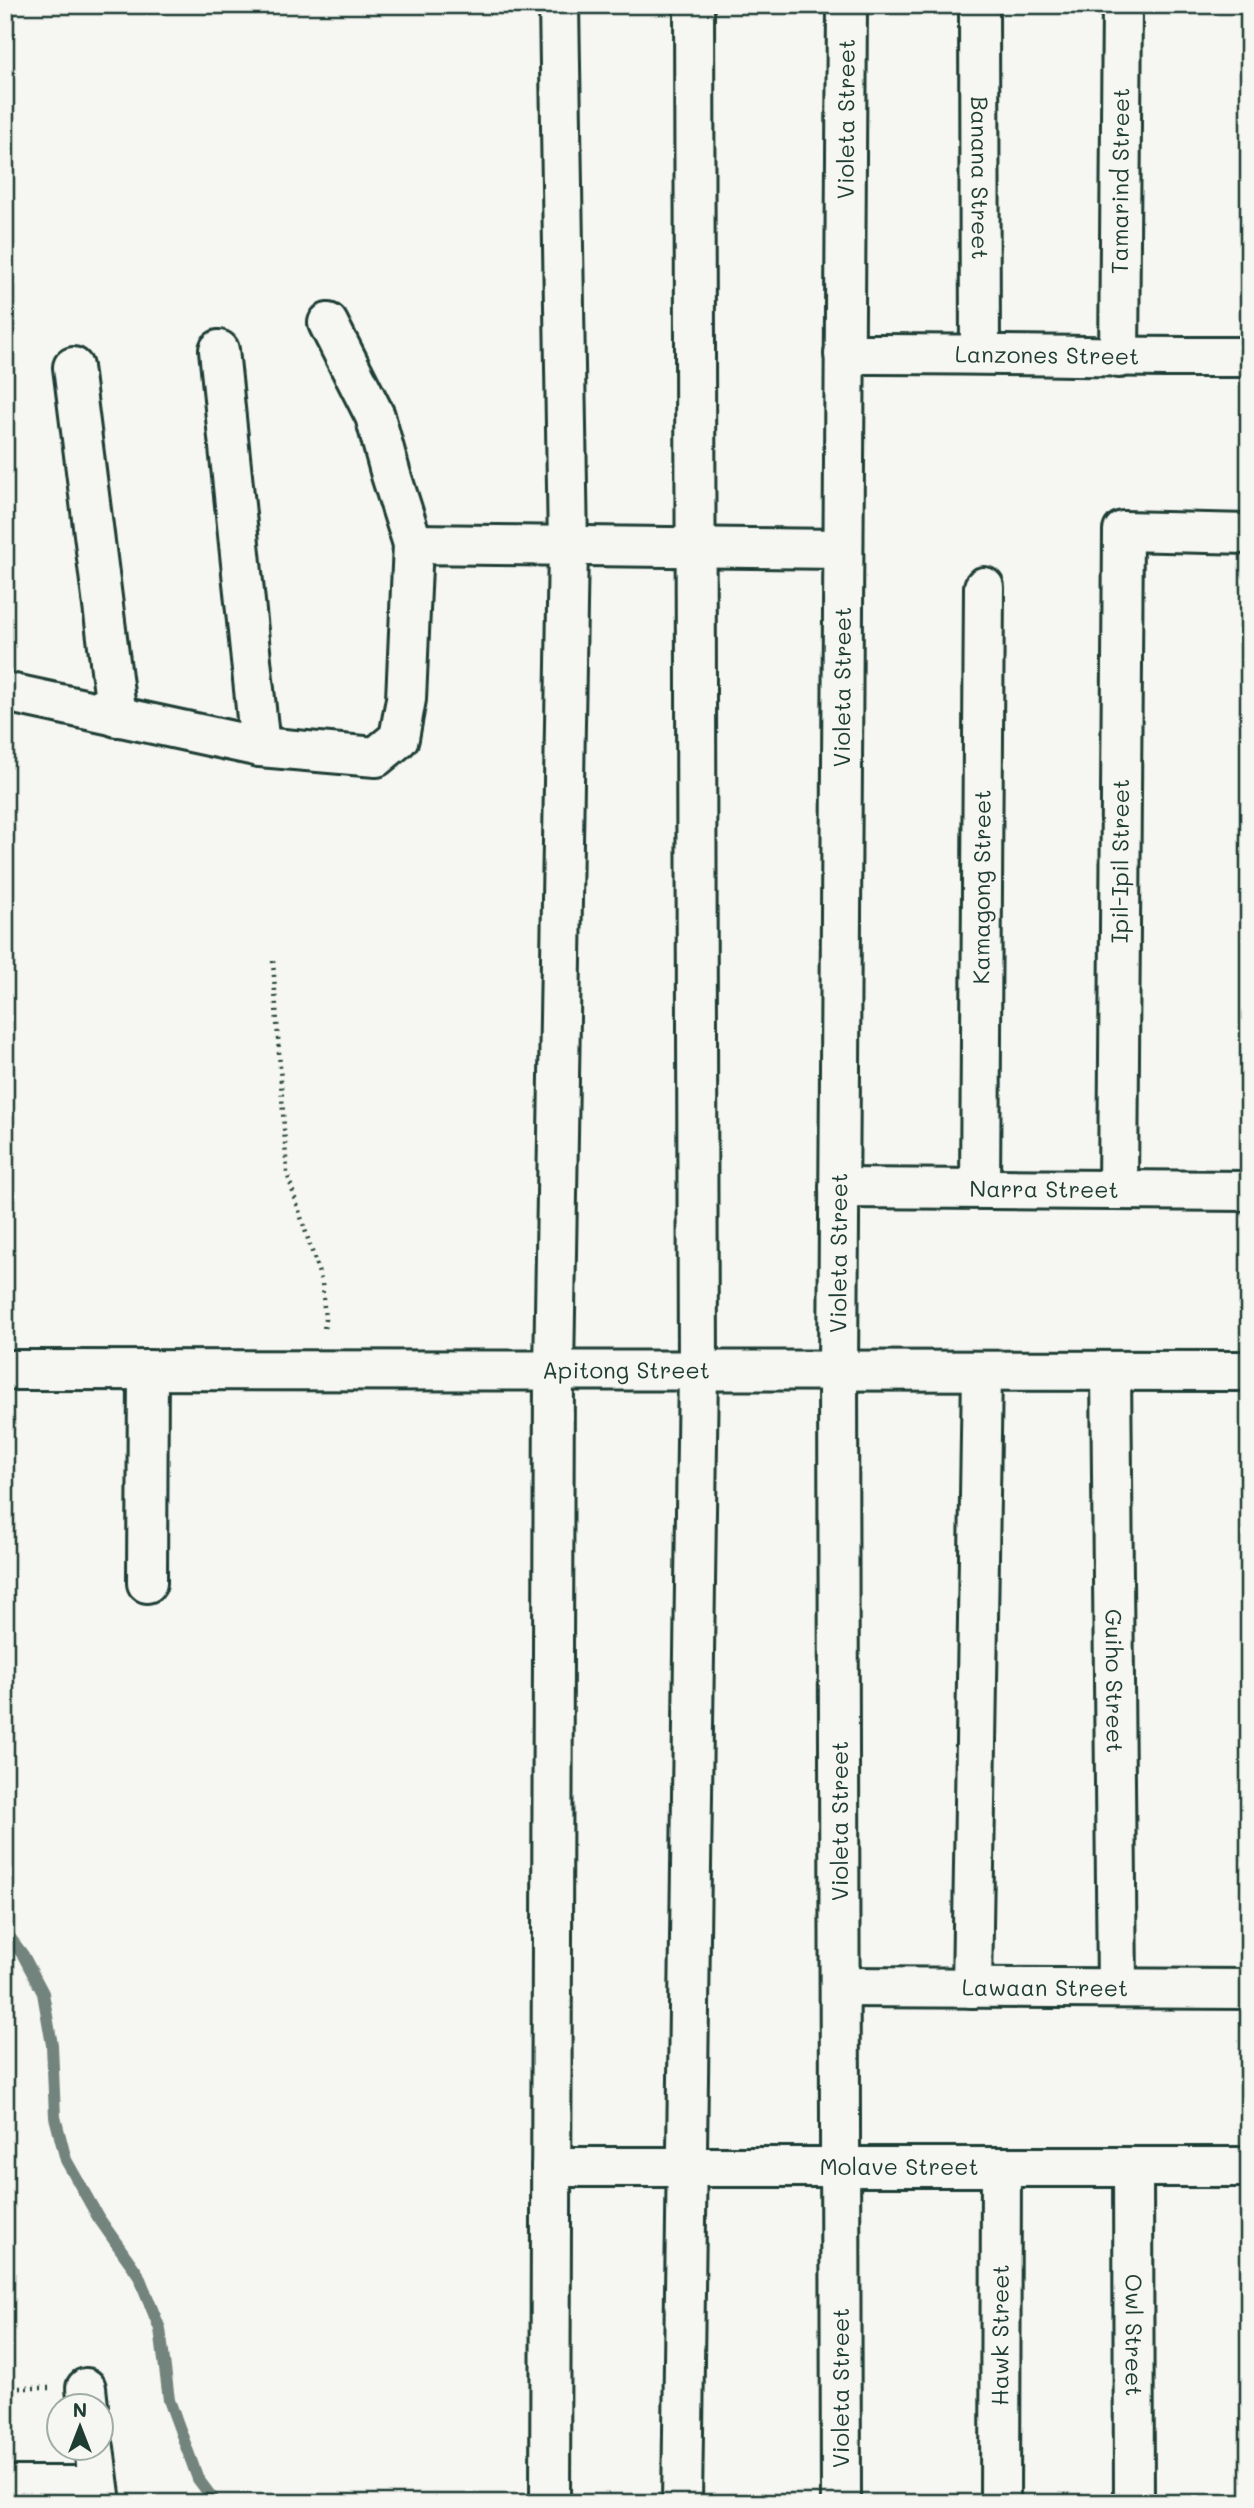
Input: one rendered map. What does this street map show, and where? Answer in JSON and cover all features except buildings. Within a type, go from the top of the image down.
[{"type":"street","points":[[551,2503],[554,1371],[568,547],[559,5]]},
{"type":"street","points":[[682,2503],[698,1371],[694,5]]},
{"type":"street","name":"Violeta Street","points":[[841,2503],[838,1371],[847,5]]},
{"type":"street","name":"Banana Street","points":[[979,5],[980,353]]},
{"type":"street","name":"Tamarind Street","points":[[1119,358],[1122,5]]},
{"type":"street","points":[[5,692],[260,747],[376,757],[399,738],[406,699],[413,544],[375,416],[328,323]]},
{"type":"street","points":[[219,351],[260,747]]},
{"type":"street","name":"Lanzones Street","points":[[845,354],[1249,357]]},
{"type":"street","points":[[73,367],[117,717]]},
{"type":"street","name":"Ipil-Ipil Street","points":[[1118,1190],[1123,531],[1249,534]]},
{"type":"street","points":[[413,544],[843,549]]},
{"type":"street","name":"Kamagong Street","points":[[980,1188],[984,587]]},
{"type":"street","name":"Narra Street","points":[[839,1188],[1249,1191]]},
{"type":"street","name":"Apitong Street","points":[[5,1370],[982,1373],[1249,1371]]},
{"type":"street","points":[[147,1583],[148,1370]]},
{"type":"street","points":[[972,1988],[982,1373]]},
{"type":"street","name":"Guiho Street","points":[[1111,1373],[1117,1988]]},
{"type":"street","name":"Lawaan Street","points":[[840,1987],[1249,1990]]},
{"type":"street","name":"Molave Street","points":[[551,2167],[1249,2167]]},
{"type":"street","name":"Hawk Street","points":[[1000,2503],[1001,2167]]},
{"type":"street","name":"Owl Street","points":[[1133,2167],[1134,2503]]},
{"type":"street","points":[[5,2486],[100,2494],[96,2462]]},
{"type":"path","points":[[273,961],[287,1172],[322,1283],[326,1319],[319,1370]]},
{"type":"waterway","points":[[5,1931],[23,1955],[43,1993],[52,2045],[55,2117],[66,2160],[98,2217],[138,2274],[160,2329],[169,2400],[198,2479],[216,2503]]}]
